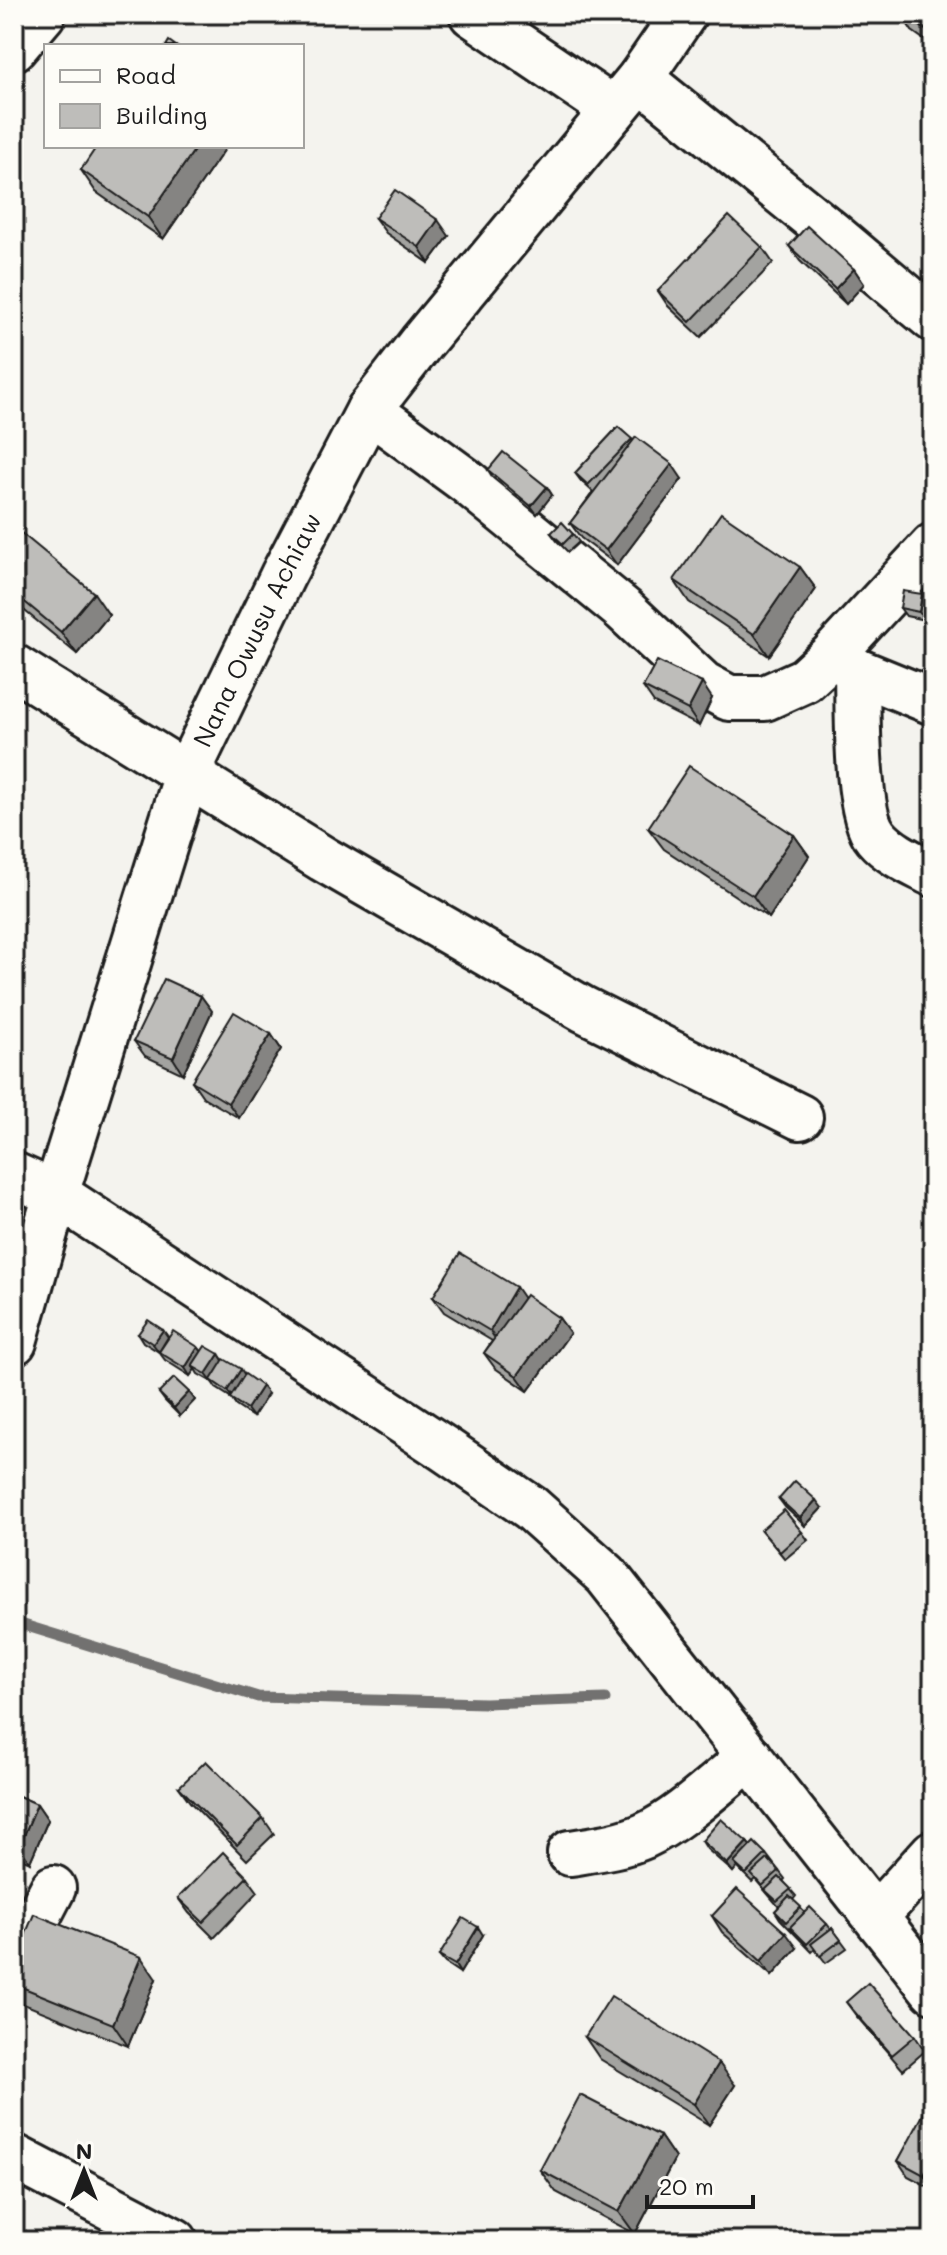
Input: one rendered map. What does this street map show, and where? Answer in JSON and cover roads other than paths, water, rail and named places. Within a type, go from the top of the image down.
[{"type":"street","points":[[14,48],[43,14]]},
{"type":"street","points":[[472,14],[627,94],[830,232],[933,319]]},
{"type":"street","name":"Nana Owusu Achiaw","points":[[14,1342],[56,1194],[187,774],[283,575],[369,410],[627,94],[684,14]]},
{"type":"street","points":[[369,410],[466,481],[624,610],[703,684],[729,698],[765,698],[845,663],[933,546]]},
{"type":"street","points":[[845,663],[933,702]]},
{"type":"street","points":[[845,663],[862,797],[874,835],[893,852],[933,874]]},
{"type":"street","points":[[14,667],[323,859],[583,1009],[800,1117]]},
{"type":"street","points":[[14,1175],[56,1194],[531,1508],[606,1575],[933,1990]]},
{"type":"street","points":[[570,1853],[643,1836],[664,1824],[750,1757]]},
{"type":"street","points":[[876,1916],[933,1853]]},
{"type":"street","points":[[14,1963],[53,1888]]},
{"type":"street","points":[[14,2157],[175,2241]]},
{"type":"waterway","points":[[14,1622],[258,1697],[485,1703],[605,1699]]}]
